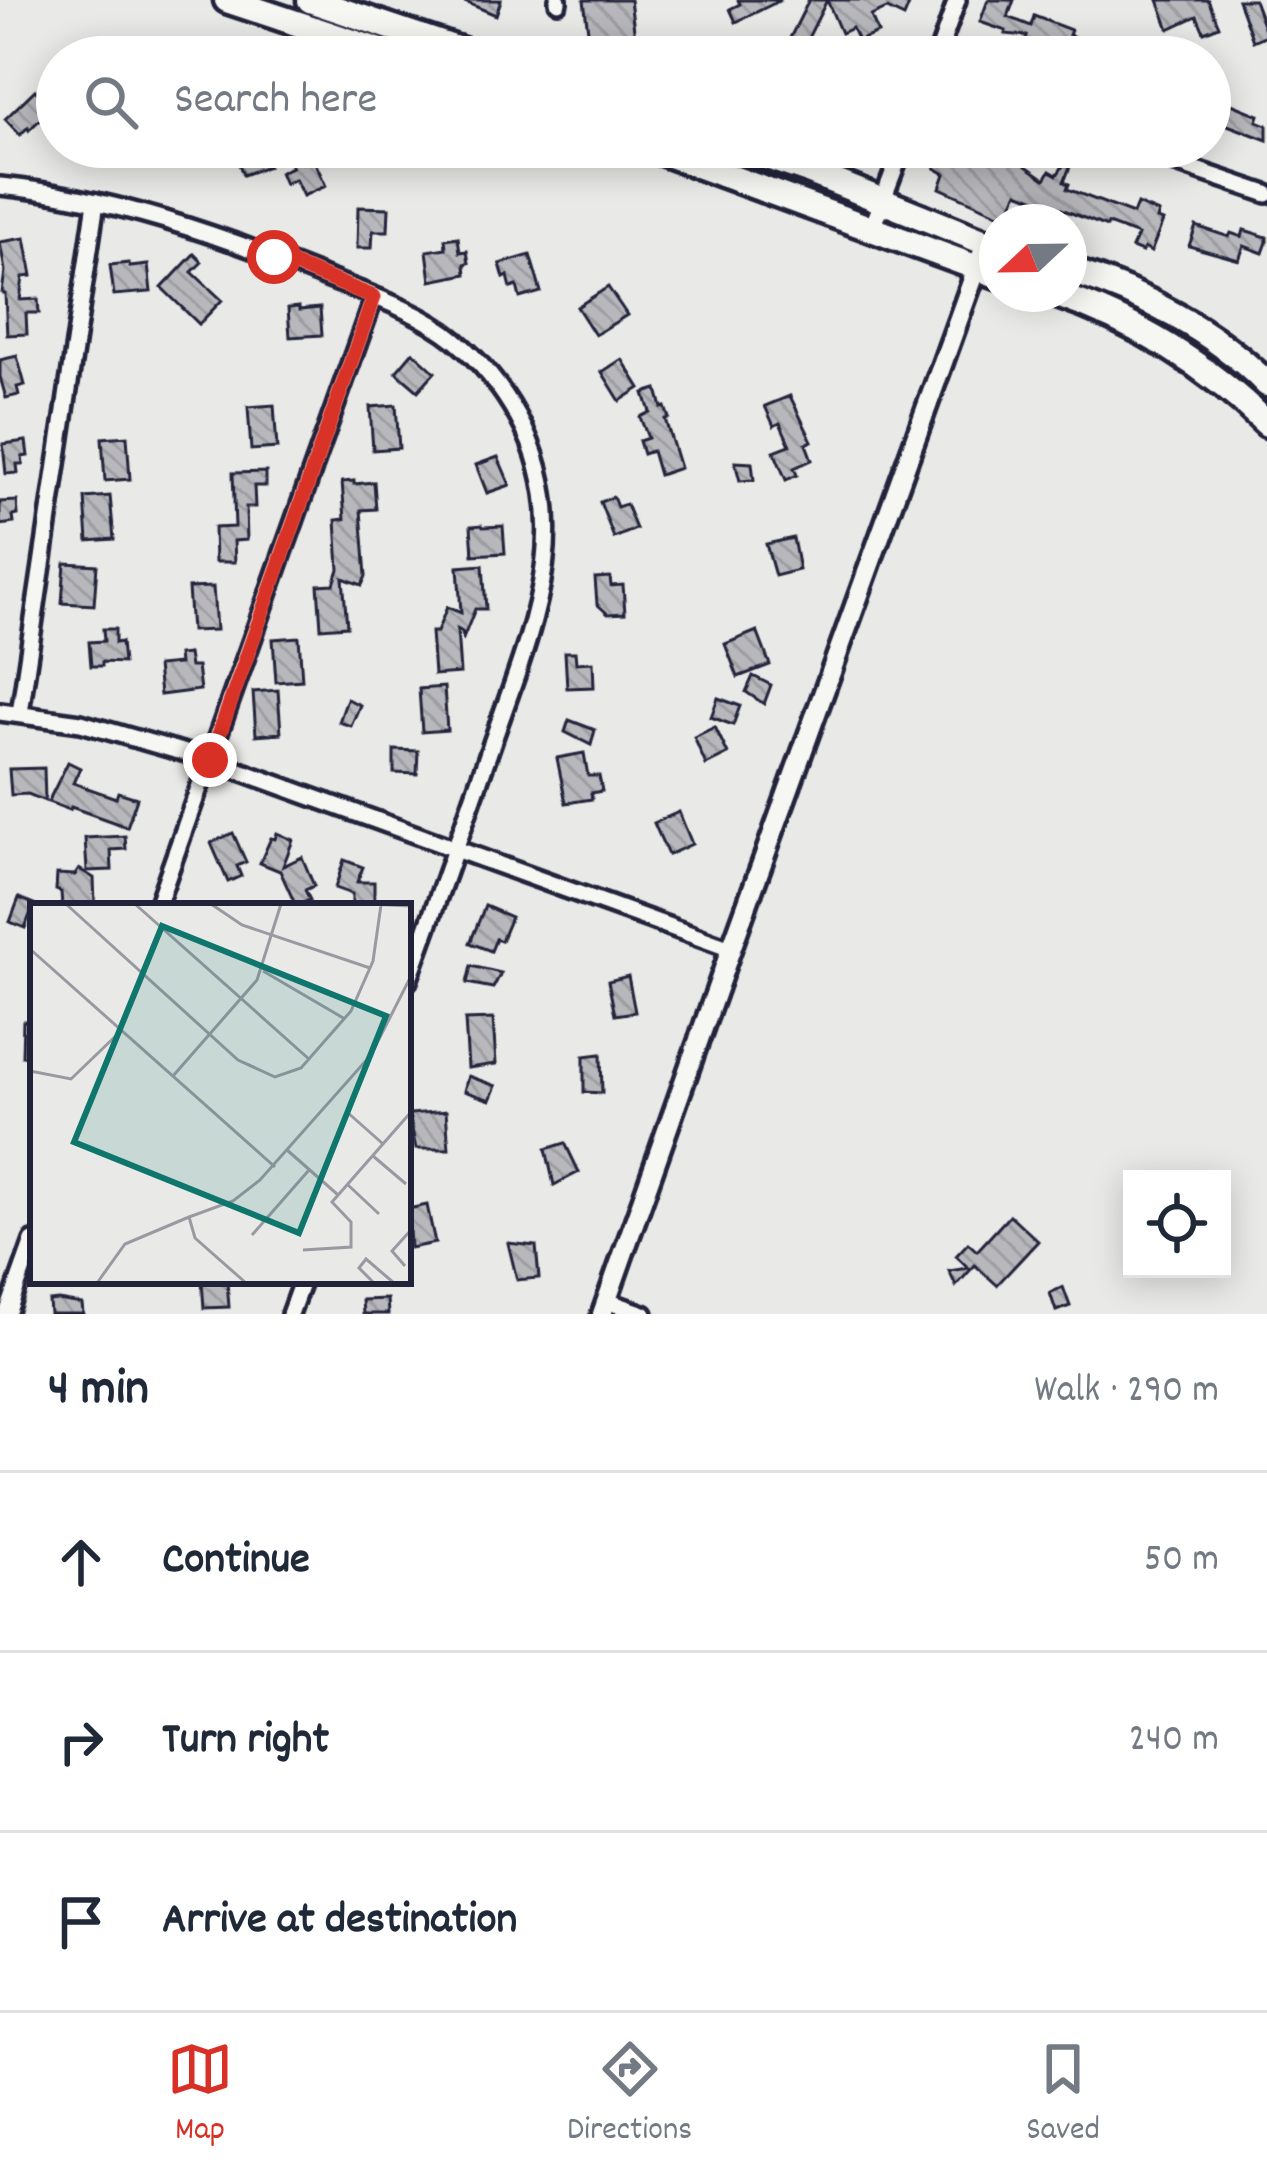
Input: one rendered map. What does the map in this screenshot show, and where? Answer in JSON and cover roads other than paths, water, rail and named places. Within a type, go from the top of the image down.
[{"type":"main road","points":[[227,0],[335,36]]},
{"type":"main road","points":[[310,0],[417,36]]},
{"type":"main road","points":[[705,168],[979,268]]},
{"type":"main road","points":[[793,168],[979,240]]},
{"type":"main road","points":[[1087,276],[1193,326],[1267,384]]},
{"type":"main road","points":[[1087,307],[1141,329],[1222,383],[1267,424]]},
{"type":"street","points":[[944,36],[957,0]]},
{"type":"street","points":[[872,228],[895,168]]},
{"type":"street","points":[[1191,168],[1267,194]]},
{"type":"street","points":[[0,186],[44,190],[163,219],[374,297],[435,325],[479,363],[530,438],[547,501],[545,574],[532,626],[411,974]]},
{"type":"street","points":[[20,713],[96,202]]},
{"type":"street","points":[[644,1314],[605,1308],[730,949],[979,292]]},
{"type":"street","points":[[158,903],[374,297]]},
{"type":"street","points":[[0,712],[117,731],[210,760],[730,949]]},
{"type":"street","points":[[7,1314],[30,1249]]},
{"type":"street","points":[[290,1314],[301,1284]]}]
